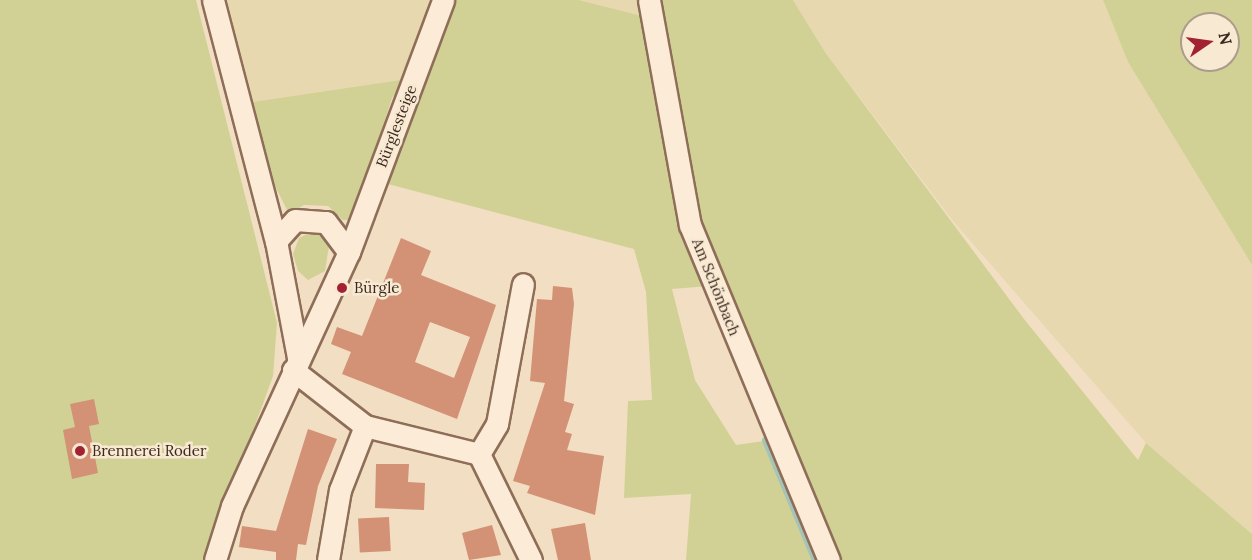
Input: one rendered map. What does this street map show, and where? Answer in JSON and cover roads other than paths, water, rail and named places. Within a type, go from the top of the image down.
[{"type":"street","points":[[213,0],[276,241],[296,363],[365,426],[479,454]]},
{"type":"street","name":"Bürglesteige","points":[[215,560],[232,506],[349,252],[442,0]]},
{"type":"street","name":"Am Schönbach","points":[[649,0],[690,225],[829,560]]},
{"type":"street","points":[[276,241],[295,220],[326,222],[349,252]]},
{"type":"street","points":[[479,454],[497,424],[523,284]]},
{"type":"street","points":[[328,560],[340,490],[365,426]]},
{"type":"street","points":[[479,454],[531,560]]},
{"type":"waterway","points":[[765,440],[815,560]]},
{"type":"place","name":"Bürgle","points":[[342,288]]},
{"type":"place","name":"Brennerei Roder","points":[[80,451]]}]
